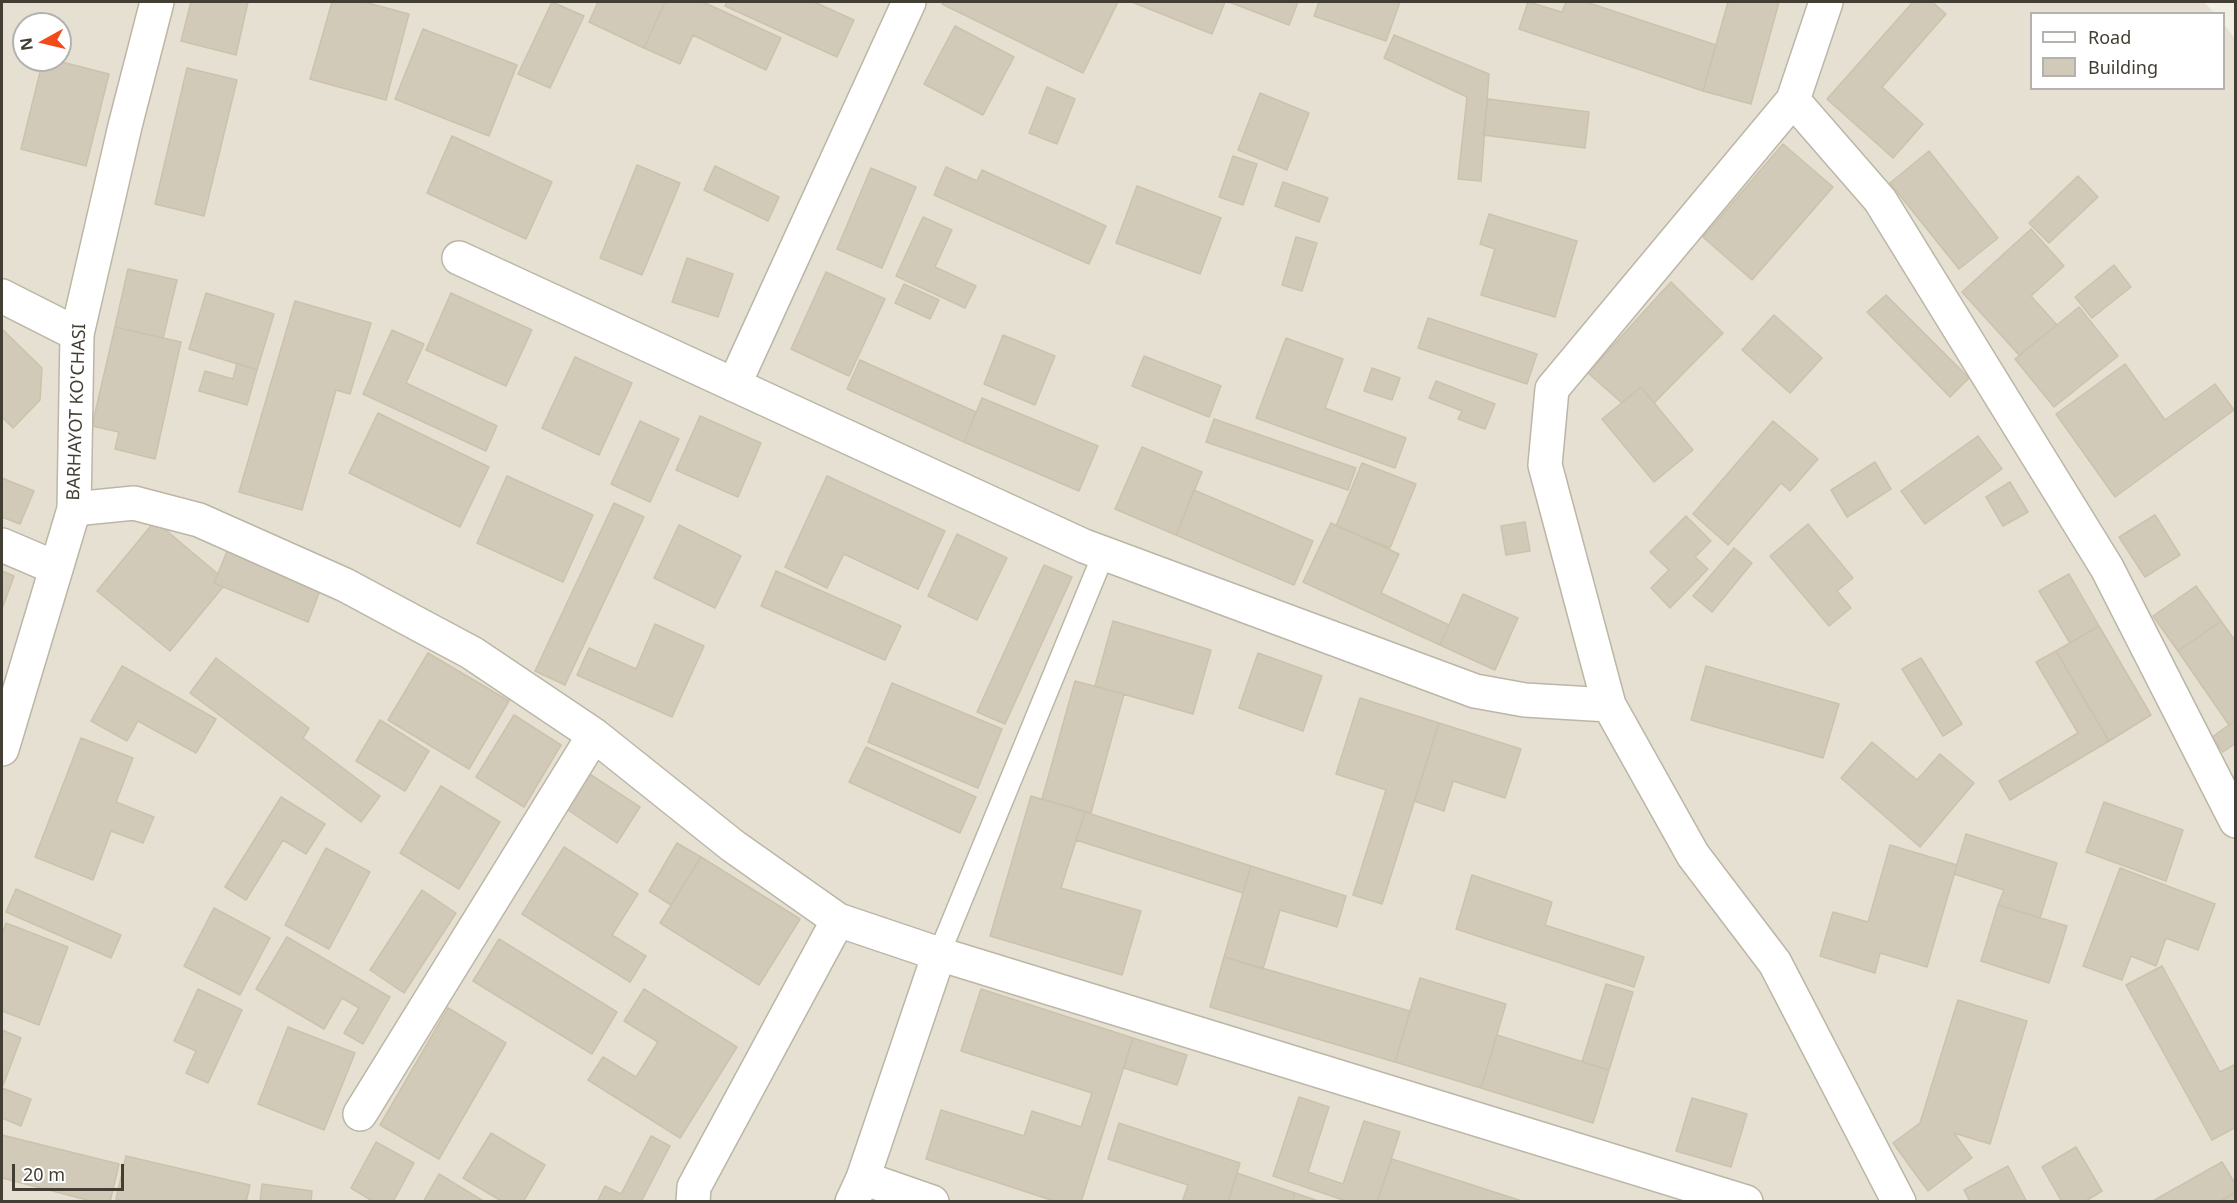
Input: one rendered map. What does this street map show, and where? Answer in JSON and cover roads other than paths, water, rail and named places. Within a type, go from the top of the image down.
[{"type":"street","name":"BARHAYOT KO'CHASI","points":[[2,749],[74,508],[77,334],[125,126],[157,2]]},
{"type":"street","points":[[734,385],[909,2]]},
{"type":"street","points":[[1826,2],[1793,100],[1552,389],[1545,465],[1609,705],[1693,855],[1775,963],[1899,1202]]},
{"type":"street","points":[[1793,100],[1880,200],[2107,568],[2235,821]]},
{"type":"street","points":[[459,258],[1084,546],[1475,691],[1525,700],[1609,705]]},
{"type":"street","points":[[2,296],[77,334]]},
{"type":"street","points":[[74,508],[134,503],[199,520],[345,585],[472,653],[594,735],[733,846],[838,920],[939,954],[1746,1202]]},
{"type":"street","points":[[2,545],[56,568]]},
{"type":"street","points":[[360,1114],[594,735]]},
{"type":"street","points":[[693,1202],[694,1187],[838,920]]},
{"type":"street","points":[[932,1202],[858,1190],[939,954]]},
{"type":"lane","points":[[939,954],[1104,553]]}]
